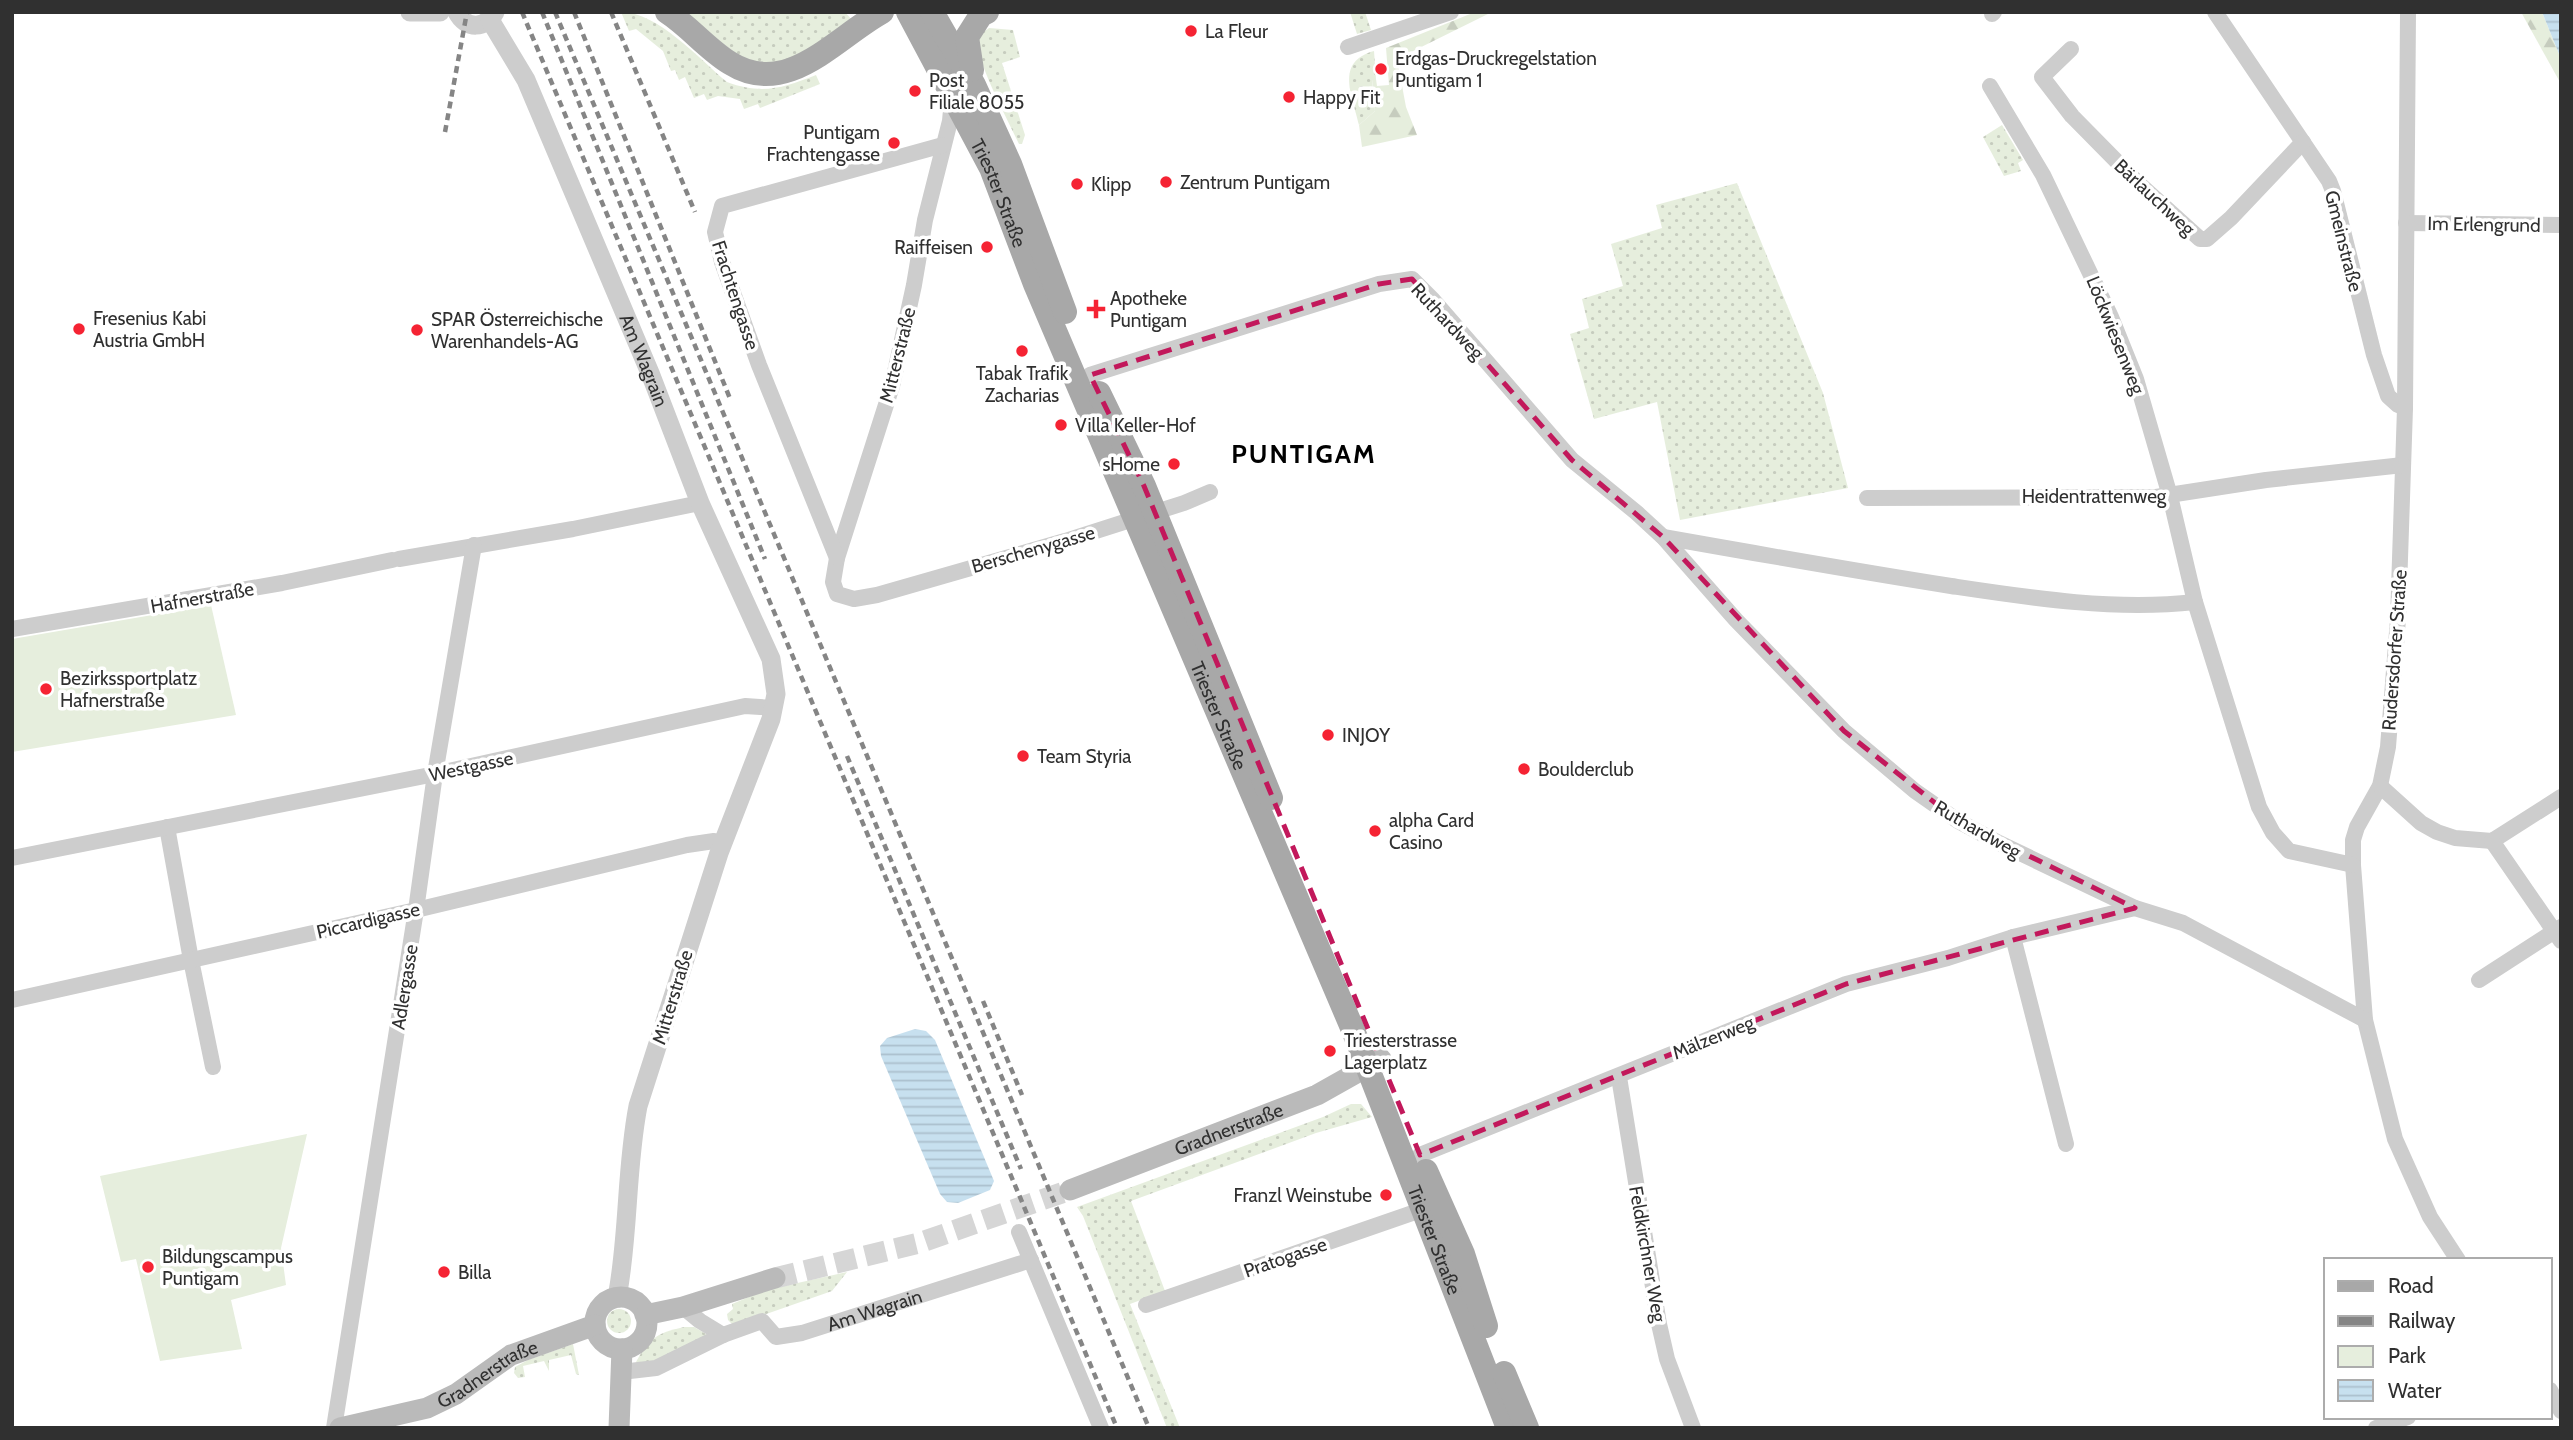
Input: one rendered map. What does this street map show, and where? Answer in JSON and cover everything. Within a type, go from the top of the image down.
[{"type":"main road","points":[[667,12],[729,62],[753,73],[767,75],[782,73],[806,64],[882,12]]},
{"type":"main road","name":"Triester Straße","points":[[908,12],[963,90],[1010,164],[1048,271],[1145,516]]},
{"type":"main road","points":[[963,90],[967,37],[981,15],[987,12]]},
{"type":"main road","name":"Triester Straße","points":[[932,13],[1035,284],[1145,516],[1278,814],[1374,1063],[1424,1209],[1508,1428]]},
{"type":"main road","name":"Triester Straße","points":[[1374,1063],[1420,1155],[1458,1242],[1495,1352],[1527,1428]]},
{"type":"main road","name":"Gradnerstraße","points":[[1070,1190],[1317,1095],[1374,1063]]},
{"type":"main road","points":[[645,1315],[683,1307],[775,1278]]},
{"type":"main road","points":[[619,1298],[627,1298],[637,1303],[645,1315],[646,1330],[642,1336],[637,1342],[622,1349],[603,1342],[595,1325],[601,1306],[606,1301],[619,1298]]},
{"type":"main road","name":"Gradnerstraße","points":[[340,1428],[427,1408],[456,1394],[511,1355],[595,1325]]},
{"type":"main road","points":[[619,1428],[622,1349]]},
{"type":"street","points":[[410,12],[440,12]]},
{"type":"street","points":[[457,12],[462,20],[471,25],[482,25],[493,16]]},
{"type":"street","points":[[1348,47],[1451,12]]},
{"type":"street","name":"Gmeinstraße","points":[[2215,12],[2333,191],[2364,321],[2388,396],[2405,408]]},
{"type":"street","name":"Rudersdorfer Straße","points":[[2408,12],[2405,408],[2393,684],[2388,747],[2379,786],[2353,840],[2353,865],[2365,1020],[2395,1139],[2430,1217],[2457,1258]]},
{"type":"street","name":"Am Wagrain","points":[[493,16],[526,80],[645,361],[700,503],[771,659],[776,681],[774,708]]},
{"type":"street","name":"Bärlauchweg","points":[[2071,48],[2042,77],[2071,116],[2138,183],[2200,239],[2207,239],[2231,218],[2303,142]]},
{"type":"street","name":"Löckwiesenweg","points":[[1990,86],[2043,175],[2111,317],[2136,379],[2170,496],[2194,602],[2262,815],[2289,851],[2353,865]]},
{"type":"street","name":"Mitterstraße","points":[[854,599],[837,594],[834,582],[837,558],[892,386],[943,145],[963,90]]},
{"type":"street","name":"Frachtengasse","points":[[837,558],[722,262],[715,232],[718,219],[722,206],[943,145]]},
{"type":"street","name":"Im Erlengrund","points":[[2406,223],[2561,225]]},
{"type":"street","name":"Ruthardweg","points":[[1090,375],[1380,284],[1412,279],[1572,460],[1663,537],[1736,620],[1844,732],[1915,791],[1968,827],[2135,908],[2183,923],[2365,1020]]},
{"type":"street","name":"Heidentrattenweg","points":[[1867,498],[2170,496],[2266,480],[2403,465]]},
{"type":"street","name":"Berschenygasse","points":[[854,599],[877,595],[1145,516],[1210,492]]},
{"type":"street","name":"Hafnerstraße","points":[[12,629],[228,593],[700,503]]},
{"type":"street","points":[[1663,537],[2016,596],[2125,604],[2194,602]]},
{"type":"street","name":"Adlergasse","points":[[334,1428],[435,774],[474,545]]},
{"type":"street","name":"Westgasse","points":[[12,858],[435,774],[745,706],[774,708]]},
{"type":"street","name":"Mitterstraße","points":[[619,1298],[626,1242],[631,1144],[638,1106],[723,843],[774,708]]},
{"type":"street","points":[[2379,786],[2421,823],[2437,832],[2455,838],[2492,841],[2561,797]]},
{"type":"street","points":[[167,827],[213,1067]]},
{"type":"street","name":"Piccardigasse","points":[[12,999],[416,910],[687,845],[714,841],[723,843]]},
{"type":"street","points":[[2479,980],[2559,933],[2492,841]]},
{"type":"street","name":"Mälzerweg","points":[[1420,1155],[1832,989],[1948,958],[2013,937],[2135,908]]},
{"type":"street","points":[[2013,937],[2066,1144]]},
{"type":"street","name":"Feldkirchner Weg","points":[[1619,1077],[1659,1324],[1667,1359],[1693,1428]]},
{"type":"street","name":"Pratogasse","points":[[1146,1305],[1424,1209]]},
{"type":"street","points":[[1020,1232],[1101,1428]]},
{"type":"street","name":"Am Wagrain","points":[[621,1372],[656,1368],[723,1335],[762,1321],[776,1337],[802,1333],[1031,1260]]},
{"type":"street","points":[[683,1307],[723,1335]]},
{"type":"street","points":[[2552,1394],[2561,1411]]},
{"type":"street","points":[[2376,1428],[2402,1419]]},
{"type":"highlighted area","points":[[1412,279],[1572,460],[1663,537],[1844,731],[1958,821],[2135,908],[1846,984],[1420,1155],[1144,486],[1090,375],[1379,284]]},
{"type":"green space","points":[[621,12],[635,14],[663,28],[727,82],[762,89],[816,75],[820,84],[760,108],[758,104],[744,109],[740,99],[718,96],[707,100],[704,94],[694,98],[685,77],[679,80],[675,70],[671,71],[663,51],[636,29],[629,31]]},
{"type":"green space","points":[[681,12],[845,12],[852,20],[802,55],[781,63],[746,61]]},
{"type":"green space","points":[[1350,12],[1365,12],[1371,30],[1357,34]]},
{"type":"green space","points":[[1475,12],[1492,12],[1397,59],[1406,107],[1417,135],[1362,147],[1359,125],[1375,111],[1372,79],[1376,79],[1377,86],[1389,85],[1386,48]]},
{"type":"green space","points":[[2521,12],[2542,12],[2561,59],[2561,84]]},
{"type":"green space","points":[[989,28],[1013,30],[1020,57],[1002,63],[1025,135],[1022,144],[1019,144],[981,61],[978,40]]},
{"type":"green space","points":[[1374,51],[1376,79],[1372,80],[1375,111],[1359,125],[1349,81],[1350,72],[1354,63],[1362,56]]},
{"type":"green space","points":[[2002,125],[2023,160],[2018,163],[2021,171],[2004,176],[1983,137]]},
{"type":"green space","points":[[1737,183],[1823,393],[1848,488],[1680,520],[1657,402],[1594,419],[1570,334],[1589,328],[1582,299],[1623,286],[1611,244],[1662,228],[1656,205]]},
{"type":"green space","points":[[211,605],[236,715],[12,752],[12,639]]},
{"type":"green space","points":[[1351,1104],[1361,1104],[1372,1117],[1316,1133],[1131,1201],[1165,1291],[1130,1304],[1180,1428],[1167,1428],[1083,1216],[1077,1207],[1323,1117]]},
{"type":"green space","points":[[307,1134],[281,1248],[286,1285],[231,1300],[242,1349],[160,1361],[136,1259],[121,1262],[100,1176]]},
{"type":"green space","points":[[847,1272],[832,1291],[738,1324],[732,1324],[728,1320],[727,1314],[733,1309],[732,1304],[766,1290]]},
{"type":"green space","points":[[619,1309],[627,1313],[631,1321],[627,1329],[619,1333],[611,1329],[607,1321],[611,1313]]},
{"type":"green space","points":[[684,1327],[694,1327],[708,1335],[662,1361],[635,1364],[654,1338]]},
{"type":"green space","points":[[573,1344],[579,1375],[576,1374],[571,1355],[549,1360],[549,1371],[544,1361],[523,1366],[525,1377],[518,1378],[514,1373],[515,1367],[528,1360]]},
{"type":"water","points":[[2542,12],[2561,12],[2561,59]]},
{"type":"water","points":[[915,1029],[926,1031],[935,1040],[994,1181],[990,1190],[958,1203],[947,1202],[940,1194],[881,1056],[880,1046],[887,1038]]},
{"type":"tunnel","points":[[775,1278],[919,1243],[1070,1190]]},
{"type":"railway","points":[[445,132],[467,12]]},
{"type":"railway","points":[[522,12],[1117,1428]]},
{"type":"railway","points":[[542,12],[765,559]]},
{"type":"railway","points":[[555,12],[1149,1428]]},
{"type":"railway","points":[[574,12],[731,401]]},
{"type":"railway","points":[[611,12],[695,212]]},
{"type":"railway","points":[[847,756],[1021,1169]]},
{"type":"railway","points":[[983,1001],[1022,1095]]},
{"type":"place","name":"La Fleur","points":[[1191,31]]},
{"type":"place","name":"Erdgas-Druckregelstation Puntigam 1","points":[[1381,69]]},
{"type":"place","name":"Post Filiale 8055","points":[[915,91]]},
{"type":"place","name":"Happy Fit","points":[[1289,97]]},
{"type":"place","name":"Puntigam Frachtengasse","points":[[894,143]]},
{"type":"place","name":"Zentrum Puntigam","points":[[1166,182]]},
{"type":"place","name":"Klipp","points":[[1077,184]]},
{"type":"place","name":"Raiffeisen","points":[[987,247]]},
{"type":"place","name":"Apotheke Puntigam","points":[[1096,309]]},
{"type":"place","name":"Fresenius Kabi Austria GmbH","points":[[79,329]]},
{"type":"place","name":"SPAR Österreichische Warenhandels-AG","points":[[417,330]]},
{"type":"place","name":"Tabak Trafik Zacharias","points":[[1022,351]]},
{"type":"place","name":"Villa Keller-Hof","points":[[1061,425]]},
{"type":"place","name":"sHome","points":[[1174,464]]},
{"type":"place","name":"Bezirkssportplatz Hafnerstraße","points":[[46,689]]},
{"type":"place","name":"INJOY","points":[[1328,735]]},
{"type":"place","name":"Team Styria","points":[[1023,756]]},
{"type":"place","name":"Boulderclub","points":[[1524,769]]},
{"type":"place","name":"alpha Card Casino","points":[[1375,831]]},
{"type":"place","name":"Triesterstrasse Lagerplatz","points":[[1330,1051]]},
{"type":"place","name":"Franzl Weinstube","points":[[1386,1195]]},
{"type":"place","name":"Bildungscampus Puntigam","points":[[148,1267]]},
{"type":"place","name":"Billa","points":[[444,1272]]},
{"type":"district","name":"PUNTIGAM","points":[[1304,454]]}]
